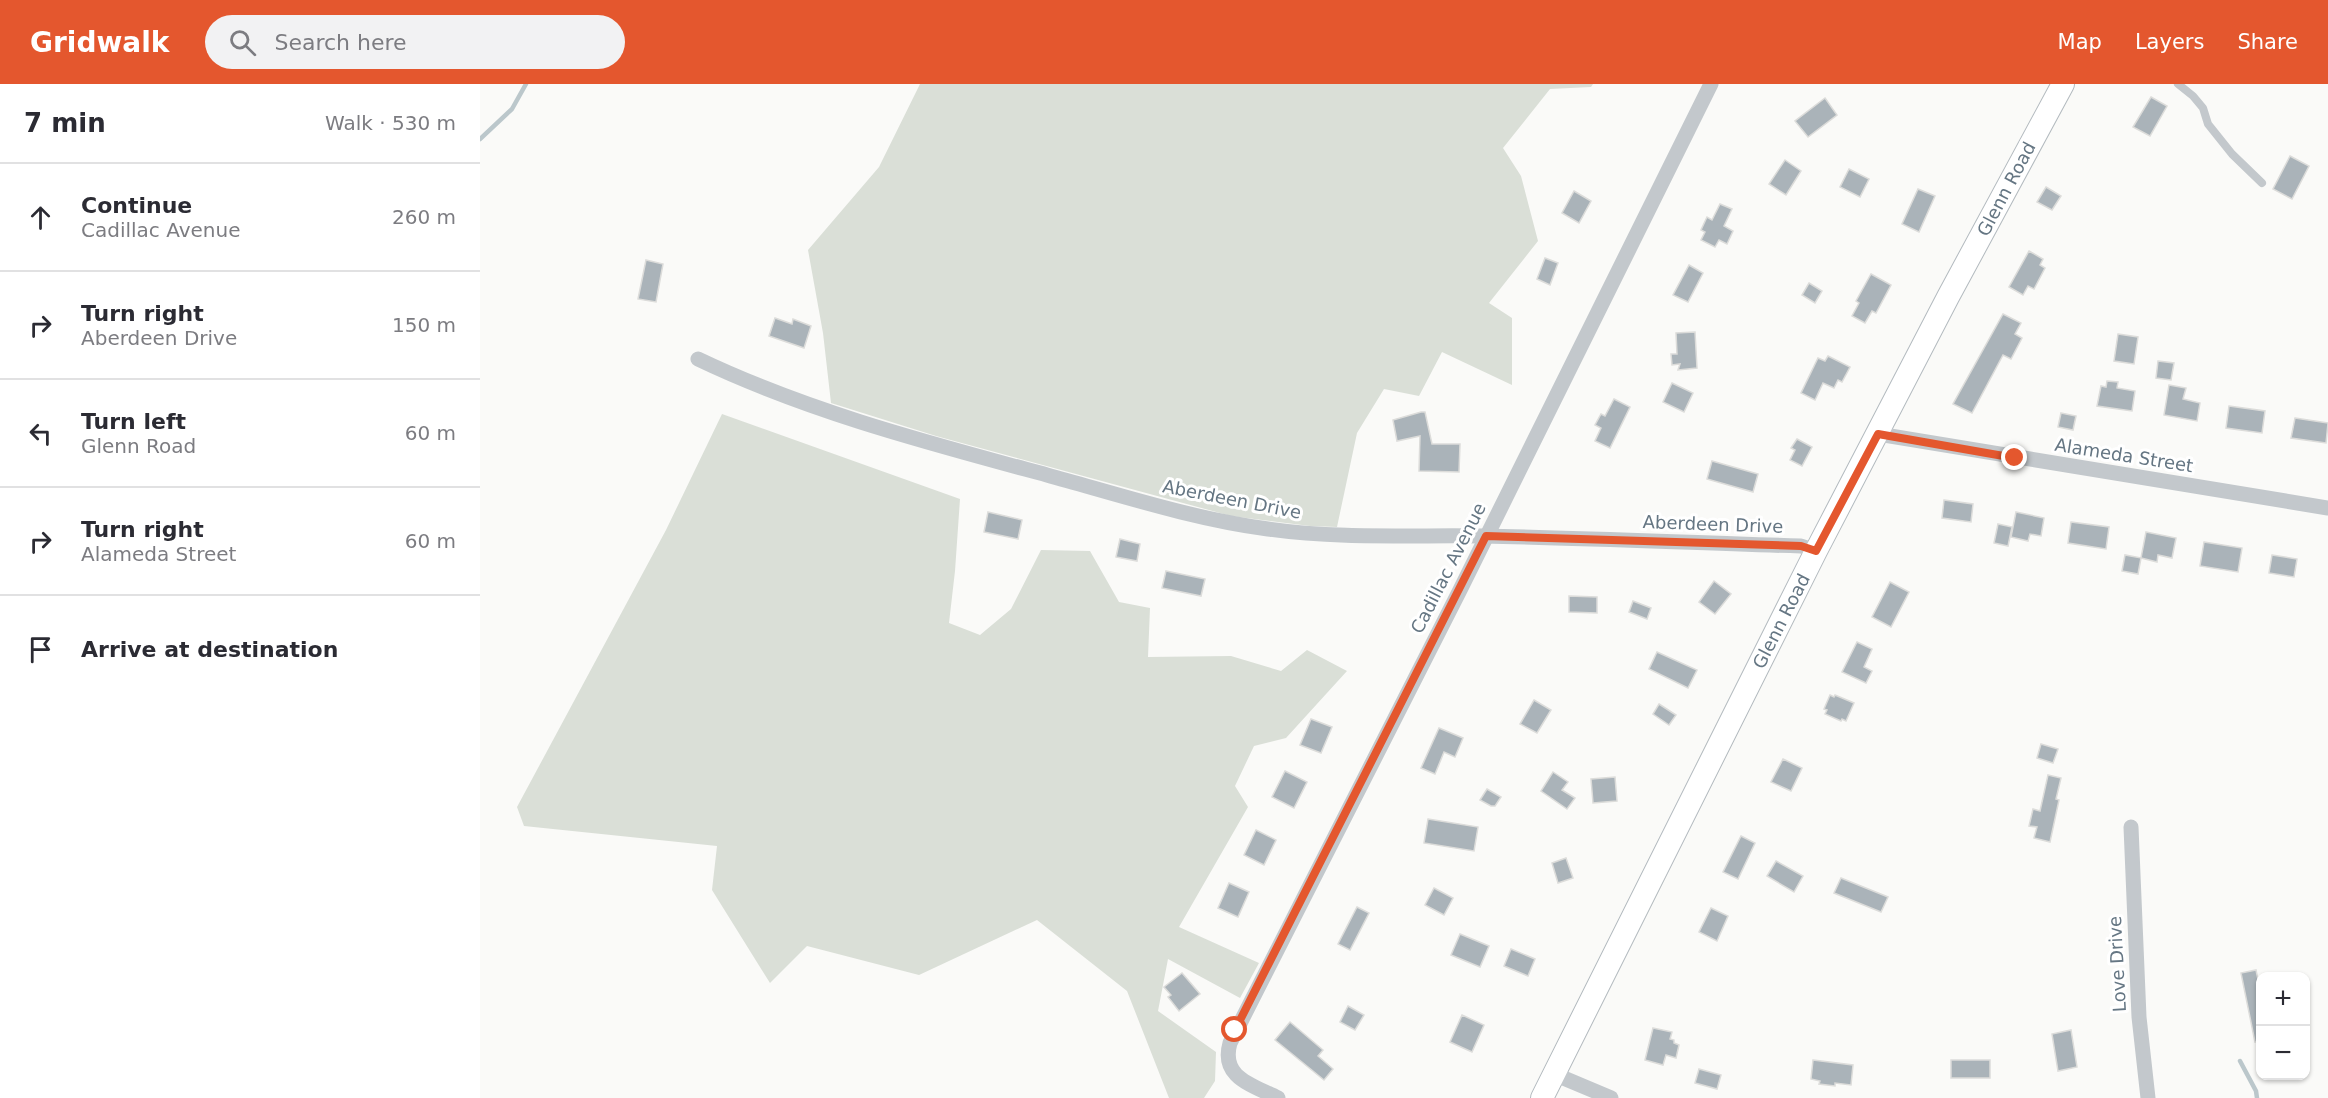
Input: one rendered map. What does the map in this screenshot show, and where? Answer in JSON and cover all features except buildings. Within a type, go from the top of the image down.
[{"type":"street","name":"Cadillac Avenue","points":[[1278,1098],[1239,1077],[1231,1070],[1227,1061],[1227,1052],[1235,1030],[1486,536],[1711,84]]},
{"type":"street","name":"Glenn Road","points":[[1542,1098],[1816,551],[2059,85]]},
{"type":"street","name":"Aberdeen Drive","points":[[698,359],[741,379],[839,416],[934,445],[1191,514],[1268,529],[1309,533],[1801,546],[1816,551]]},
{"type":"street","name":"Alameda Street","points":[[1878,434],[2328,508]]},
{"type":"street","name":"Love Drive","points":[[2131,827],[2138,995],[2148,1098]]},
{"type":"street","points":[[1554,1074],[1611,1098]]},
{"type":"lane","points":[[2178,84],[2203,108],[2208,124],[2232,154],[2262,183]]},
{"type":"shaded area","points":[[920,84],[1593,84],[1591,87],[1550,89],[1503,148],[1521,176],[1538,241],[1489,303],[1512,318],[1512,385],[1442,352],[1419,396],[1384,389],[1357,433],[1337,527],[1231,516],[936,436],[831,403],[823,333],[808,250],[879,167]]},
{"type":"shaded area","points":[[722,414],[960,499],[949,623],[980,635],[1011,609],[1041,550],[1090,551],[1119,602],[1150,608],[1148,657],[1231,656],[1281,671],[1307,650],[1347,671],[1286,738],[1254,746],[1235,786],[1248,807],[1179,927],[1259,963],[1240,998],[1168,959],[1158,1011],[1216,1052],[1215,1081],[1204,1098],[1169,1098],[1127,991],[1037,920],[919,975],[807,946],[770,983],[712,890],[717,846],[524,826],[517,807],[666,530]]},
{"type":"waterway","points":[[480,139],[512,109],[526,84]]},
{"type":"waterway","points":[[2240,1061],[2256,1091],[2257,1098]]},
{"type":"route","points":[[1235,1030],[1486,536],[1801,546],[1816,551],[1878,434],[2015,458]]}]
